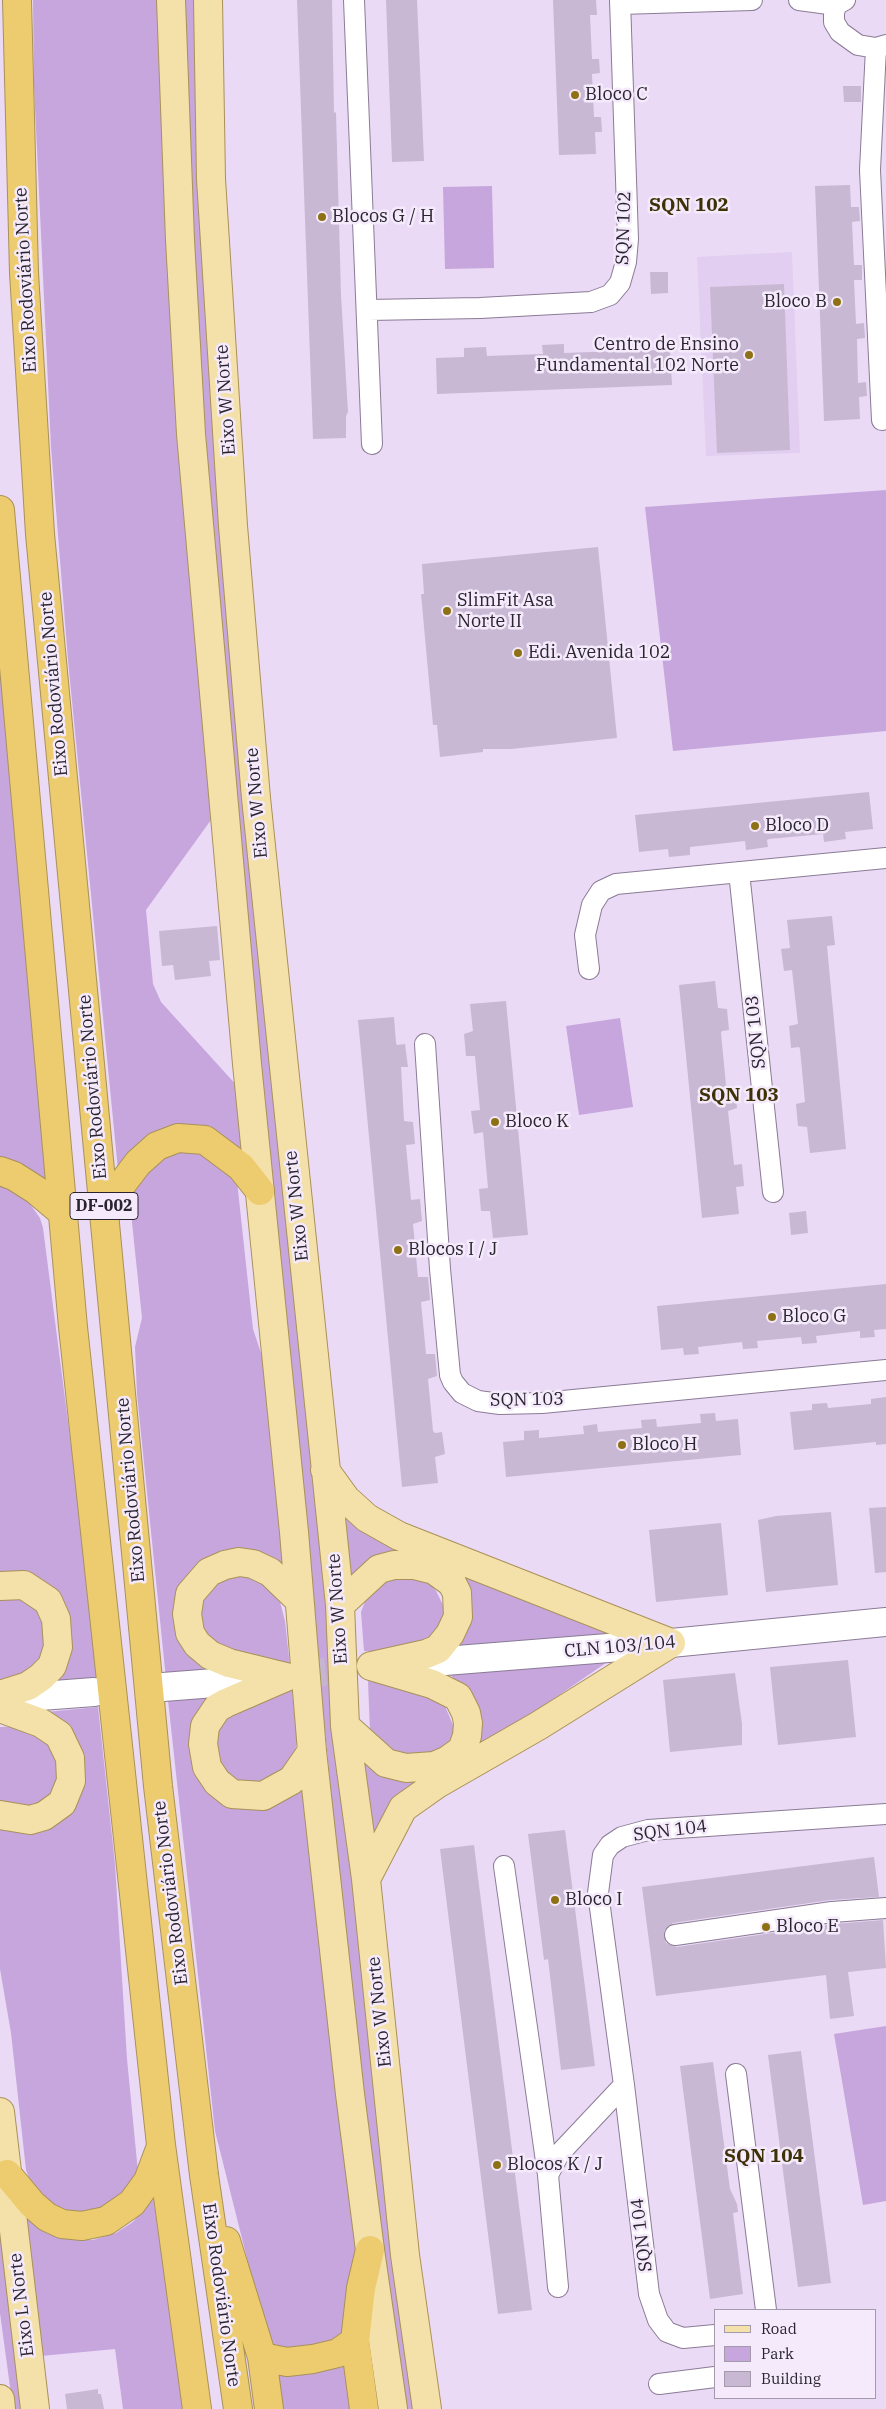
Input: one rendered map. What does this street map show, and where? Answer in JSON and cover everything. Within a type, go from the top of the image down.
[{"type":"highway","name":"Eixo Rodoviário Norte","points":[[18,0],[24,273],[40,534],[158,1786],[204,2175],[238,2409]]},
{"type":"highway","name":"Eixo Rodoviário Norte","points":[[0,510],[62,1212],[161,2146],[197,2409]]},
{"type":"highway","points":[[105,1217],[122,1184],[138,1163],[157,1146],[178,1138],[205,1140],[240,1167],[260,1191]]},
{"type":"highway","points":[[0,1171],[14,1176],[36,1190],[62,1212]]},
{"type":"highway","points":[[6,2174],[32,2204],[47,2217],[62,2224],[82,2226],[106,2221],[132,2203],[148,2181],[161,2146]]},
{"type":"highway","points":[[204,2175],[262,2357],[269,2409]]},
{"type":"highway","points":[[364,2409],[355,2341],[361,2288],[370,2250]]},
{"type":"highway","points":[[262,2357],[287,2362],[313,2360],[338,2353],[355,2341]]},
{"type":"main road","name":"Eixo W Norte","points":[[171,0],[180,240],[191,434],[260,1191],[294,1532],[298,1600],[312,1752],[370,2250],[393,2409]]},
{"type":"main road","name":"Eixo W Norte","points":[[208,0],[211,179],[233,526],[256,798],[324,1469],[340,1605],[346,1726],[366,1879],[405,2255],[427,2409]]},
{"type":"main road","points":[[324,1469],[346,1499],[367,1518],[398,1536],[671,1643]]},
{"type":"main road","points":[[292,1676],[229,1663],[210,1655],[197,1644],[190,1633],[187,1614],[190,1594],[209,1572],[225,1565],[239,1562],[253,1564],[270,1572],[298,1600]]},
{"type":"main road","points":[[340,1605],[378,1569],[394,1565],[414,1564],[434,1570],[452,1583],[456,1593],[458,1617],[450,1634],[438,1650],[363,1667]]},
{"type":"main road","points":[[0,1586],[24,1585],[48,1601],[56,1619],[58,1647],[52,1666],[41,1677],[28,1686],[0,1695]]},
{"type":"main road","points":[[366,1879],[403,1808],[438,1784],[538,1726],[671,1643]]},
{"type":"main road","points":[[346,1726],[386,1763],[406,1768],[434,1766],[448,1760],[462,1750],[467,1736],[468,1724],[466,1713],[458,1697],[432,1684],[363,1667]]},
{"type":"main road","points":[[292,1676],[218,1708],[205,1726],[203,1744],[207,1767],[217,1782],[232,1794],[262,1796],[292,1780],[312,1752]]},
{"type":"main road","points":[[0,1708],[41,1723],[60,1735],[70,1758],[71,1781],[62,1803],[44,1816],[30,1820],[0,1815]]},
{"type":"main road","name":"Eixo L Norte","points":[[0,2112],[35,2409]]},
{"type":"main road","points":[[0,2399],[1,2409]]},
{"type":"street","points":[[354,0],[372,444]]},
{"type":"street","name":"SQN 102","points":[[368,310],[591,302],[610,296],[620,283],[626,262],[628,239],[620,2],[752,0]]},
{"type":"street","points":[[799,0],[841,3],[834,22],[840,32],[858,45],[881,47],[870,170],[882,420]]},
{"type":"street","points":[[589,968],[585,935],[592,905],[601,891],[616,884],[886,858]]},
{"type":"street","name":"SQN 103","points":[[739,872],[773,1192]]},
{"type":"street","name":"SQN 103","points":[[425,1044],[440,1268],[450,1375],[452,1382],[462,1393],[478,1401],[500,1404],[542,1403],[886,1370]]},
{"type":"street","name":"CLN 103/104","points":[[363,1667],[671,1643],[886,1622]]},
{"type":"street","points":[[163,1687],[292,1676]]},
{"type":"street","points":[[0,1699],[94,1692]]},
{"type":"street","name":"SQN 104","points":[[714,2335],[683,2338],[667,2332],[658,2320],[649,2294],[624,2085],[598,1894],[602,1855],[610,1845],[622,1837],[648,1830],[886,1814]]},
{"type":"street","points":[[504,1866],[548,2175],[558,2287]]},
{"type":"street","points":[[675,1935],[832,1912],[886,1908]]},
{"type":"street","points":[[736,2074],[766,2309]]},
{"type":"street","points":[[548,2175],[559,2154],[624,2085]]},
{"type":"street","points":[[659,2384],[714,2377]]},
{"type":"shaded area","name":"Centro de Ensino Fundamental 102 Norte","points":[[792,252],[800,453],[706,456],[697,257]]},
{"type":"green space","points":[[33,0],[160,0],[216,813],[146,910],[153,984],[161,1002],[239,1088],[249,1161],[236,1145],[216,1134],[118,1170],[68,660],[51,447],[34,86]]},
{"type":"green space","points":[[185,0],[198,0],[200,75],[419,2409],[406,2409],[375,2185],[343,1911],[293,1410],[242,883],[209,506],[191,215]]},
{"type":"green space","points":[[492,186],[494,268],[445,269],[443,187]]},
{"type":"green space","points":[[886,490],[886,731],[673,751],[645,507]]},
{"type":"green space","points":[[0,652],[50,1196],[0,1166]]},
{"type":"green space","points":[[620,1018],[633,1107],[579,1115],[566,1026]]},
{"type":"green space","points":[[178,1149],[204,1151],[237,1181],[253,1329],[266,1368],[288,1581],[258,1560],[187,1596],[218,1670],[166,1679],[137,1394],[135,1347],[142,1318],[131,1213],[132,1189],[144,1169]]},
{"type":"green space","points":[[0,1186],[11,1189],[25,1197],[40,1218],[43,1228],[84,1546],[97,1685],[39,1691],[68,1631],[0,1581]]},
{"type":"green space","points":[[337,1500],[621,1636],[437,1654],[455,1635],[435,1566],[347,1593]]},
{"type":"green space","points":[[239,1573],[272,1585],[278,1594],[285,1621],[290,1667],[234,1659],[202,1635],[200,1602],[213,1583]]},
{"type":"green space","points":[[384,1576],[424,1576],[436,1591],[444,1607],[446,1618],[440,1638],[393,1652],[364,1651],[361,1612],[371,1586]]},
{"type":"green space","points":[[0,1597],[19,1597],[46,1614],[48,1661],[0,1688]]},
{"type":"green space","points":[[616,1656],[453,1768],[372,1852],[362,1746],[367,1755],[456,1759],[462,1688],[448,1672]]},
{"type":"green space","points":[[368,1681],[417,1687],[445,1706],[455,1730],[455,1740],[433,1758],[392,1753],[370,1732]]},
{"type":"green space","points":[[292,1690],[297,1742],[292,1767],[261,1789],[222,1776],[211,1738],[224,1715],[258,1700]]},
{"type":"green space","points":[[226,1694],[205,1716],[218,1793],[305,1774],[359,2236],[350,2325],[331,2347],[276,2351],[267,2338],[215,2131],[168,1700]]},
{"type":"green space","points":[[98,1707],[115,1864],[127,2059],[138,2172],[122,2203],[72,2219],[33,2189],[26,2170],[11,2033],[0,1969],[0,1822],[77,1788],[35,1713]]},
{"type":"green space","points":[[25,1726],[50,1736],[63,1779],[40,1808],[0,1806],[0,1727]]},
{"type":"green space","points":[[886,2026],[886,2201],[863,2205],[834,2034]]},
{"type":"green space","points":[[153,2195],[183,2409],[123,2409],[115,2349],[41,2356],[21,2211],[58,2236],[79,2240],[93,2240],[116,2233],[133,2222],[146,2207]]},
{"type":"green space","points":[[0,2210],[27,2409],[13,2409],[0,2313]]},
{"type":"green space","points":[[352,2366],[357,2409],[275,2409],[271,2376]]},
{"type":"building","name":"Blocos G / H","points":[[297,0],[332,0],[341,295],[348,412],[346,416],[346,438],[313,439]]},
{"type":"building","points":[[386,0],[417,0],[424,161],[392,162]]},
{"type":"building","name":"Bloco C","points":[[553,0],[596,0],[597,15],[590,15],[592,59],[599,59],[600,73],[592,74],[594,117],[601,117],[602,132],[595,132],[596,154],[559,155]]},
{"type":"building","points":[[843,86],[861,86],[861,102],[844,102]]},
{"type":"building","name":"Bloco B","points":[[850,185],[851,207],[859,207],[860,221],[852,222],[854,265],[862,265],[862,280],[854,280],[856,324],[864,323],[865,338],[857,339],[858,383],[866,382],[867,396],[859,397],[860,419],[824,421],[815,186]]},
{"type":"building","points":[[650,272],[668,272],[668,293],[651,294]]},
{"type":"building","name":"Centro de Ensino Fundamental 102 Norte","points":[[784,284],[790,450],[717,453],[710,287]]},
{"type":"building","points":[[642,341],[642,351],[670,349],[672,385],[437,394],[436,358],[464,357],[464,348],[486,347],[487,356],[543,354],[542,345],[564,344],[564,353],[620,351],[620,342]]},
{"type":"building","name":"Edi. Avenida 102","points":[[598,547],[617,738],[511,749],[483,749],[483,752],[440,757],[437,725],[433,725],[421,594],[424,594],[422,564]]},
{"type":"building","name":"Bloco D","points":[[869,792],[873,829],[845,832],[846,839],[824,842],[823,834],[769,839],[767,840],[768,847],[746,850],[745,841],[690,847],[690,855],[669,857],[668,849],[639,852],[635,815]]},
{"type":"building","points":[[832,916],[835,945],[827,946],[846,1149],[810,1153],[807,1127],[798,1126],[796,1104],[805,1102],[800,1049],[799,1047],[791,1048],[789,1026],[798,1024],[792,970],[784,971],[781,949],[790,948],[787,920]]},
{"type":"building","points":[[217,926],[220,960],[209,961],[211,976],[175,980],[173,965],[162,966],[159,931]]},
{"type":"building","points":[[715,981],[718,1008],[727,1009],[729,1030],[722,1031],[721,1033],[726,1085],[734,1086],[737,1108],[728,1111],[734,1165],[742,1164],[744,1186],[736,1187],[739,1214],[702,1218],[679,985]]},
{"type":"building","name":"Bloco K","points":[[506,1001],[528,1235],[493,1238],[490,1211],[481,1211],[479,1189],[488,1188],[483,1132],[474,1134],[471,1111],[480,1110],[475,1056],[466,1056],[464,1034],[473,1031],[470,1004]]},
{"type":"building","name":"Blocos I / J","points":[[394,1017],[396,1043],[397,1045],[405,1044],[408,1067],[401,1067],[404,1121],[413,1122],[415,1144],[406,1145],[411,1200],[420,1199],[422,1221],[413,1224],[418,1277],[428,1277],[430,1300],[421,1302],[426,1354],[435,1354],[437,1376],[428,1379],[433,1431],[435,1433],[442,1432],[445,1454],[435,1457],[438,1483],[402,1487],[358,1020]]},
{"type":"building","points":[[806,1211],[808,1233],[791,1235],[789,1213]]},
{"type":"building","name":"Bloco G","points":[[886,1284],[886,1329],[874,1330],[875,1337],[860,1338],[860,1331],[816,1336],[817,1343],[802,1344],[801,1337],[757,1341],[758,1348],[743,1349],[742,1342],[698,1347],[699,1354],[684,1355],[683,1348],[661,1350],[657,1306]]},
{"type":"building","points":[[886,1397],[886,1444],[876,1445],[876,1442],[794,1450],[790,1412],[812,1410],[812,1404],[827,1403],[828,1408],[871,1404],[871,1399]]},
{"type":"building","name":"Bloco H","points":[[715,1413],[716,1421],[738,1419],[741,1455],[506,1477],[503,1442],[524,1440],[524,1431],[539,1430],[539,1438],[584,1434],[583,1426],[597,1424],[598,1432],[642,1428],[641,1420],[656,1419],[657,1427],[701,1423],[700,1414]]},
{"type":"building","points":[[886,1507],[886,1572],[875,1573],[869,1508]]},
{"type":"building","points":[[831,1512],[838,1585],[766,1592],[758,1520],[776,1516]]},
{"type":"building","points":[[721,1523],[728,1595],[656,1602],[649,1530]]},
{"type":"building","points":[[848,1660],[856,1737],[778,1745],[770,1667]]},
{"type":"building","points":[[735,1673],[742,1724],[742,1745],[670,1752],[663,1680]]},
{"type":"building","name":"Bloco I","points":[[565,1830],[595,2066],[561,2070],[548,1959],[544,1960],[528,1834]]},
{"type":"building","name":"Blocos K / J","points":[[474,1845],[532,2310],[498,2314],[440,1849]]},
{"type":"building","name":"Bloco E","points":[[874,1857],[879,1897],[830,1900],[673,1923],[664,1931],[666,1943],[677,1947],[833,1924],[883,1920],[886,1968],[848,1972],[854,2016],[830,2019],[826,1975],[656,1996],[642,1887]]},
{"type":"building","points":[[801,2051],[831,2283],[798,2287],[768,2055]]},
{"type":"building","points":[[713,2062],[730,2189],[737,2204],[738,2212],[733,2213],[743,2294],[710,2299],[680,2066]]},
{"type":"building","points":[[98,2389],[104,2409],[67,2409],[65,2394]]},
{"type":"tunnel","points":[[298,1675],[354,1668]]},
{"type":"tunnel","points":[[94,1692],[163,1687]]},
{"type":"place","name":"Bloco C","points":[[575,95]]},
{"type":"place","name":"Blocos G / H","points":[[322,217]]},
{"type":"place","name":"Bloco B","points":[[837,302]]},
{"type":"place","name":"Centro de Ensino Fundamental 102 Norte","points":[[749,355]]},
{"type":"place","name":"SlimFit Asa Norte II","points":[[447,611]]},
{"type":"place","name":"Edi. Avenida 102","points":[[518,653]]},
{"type":"place","name":"Bloco D","points":[[755,826]]},
{"type":"place","name":"Bloco K","points":[[495,1122]]},
{"type":"place","name":"Blocos I / J","points":[[398,1250]]},
{"type":"place","name":"Bloco G","points":[[772,1317]]},
{"type":"place","name":"Bloco H","points":[[622,1445]]},
{"type":"place","name":"Bloco I","points":[[555,1900]]},
{"type":"place","name":"Bloco E","points":[[766,1927]]},
{"type":"place","name":"Blocos K / J","points":[[497,2165]]},
{"type":"district","name":"SQN 102","points":[[689,206]]},
{"type":"district","name":"SQN 103","points":[[739,1096]]},
{"type":"district","name":"SQN 104","points":[[764,2157]]}]
